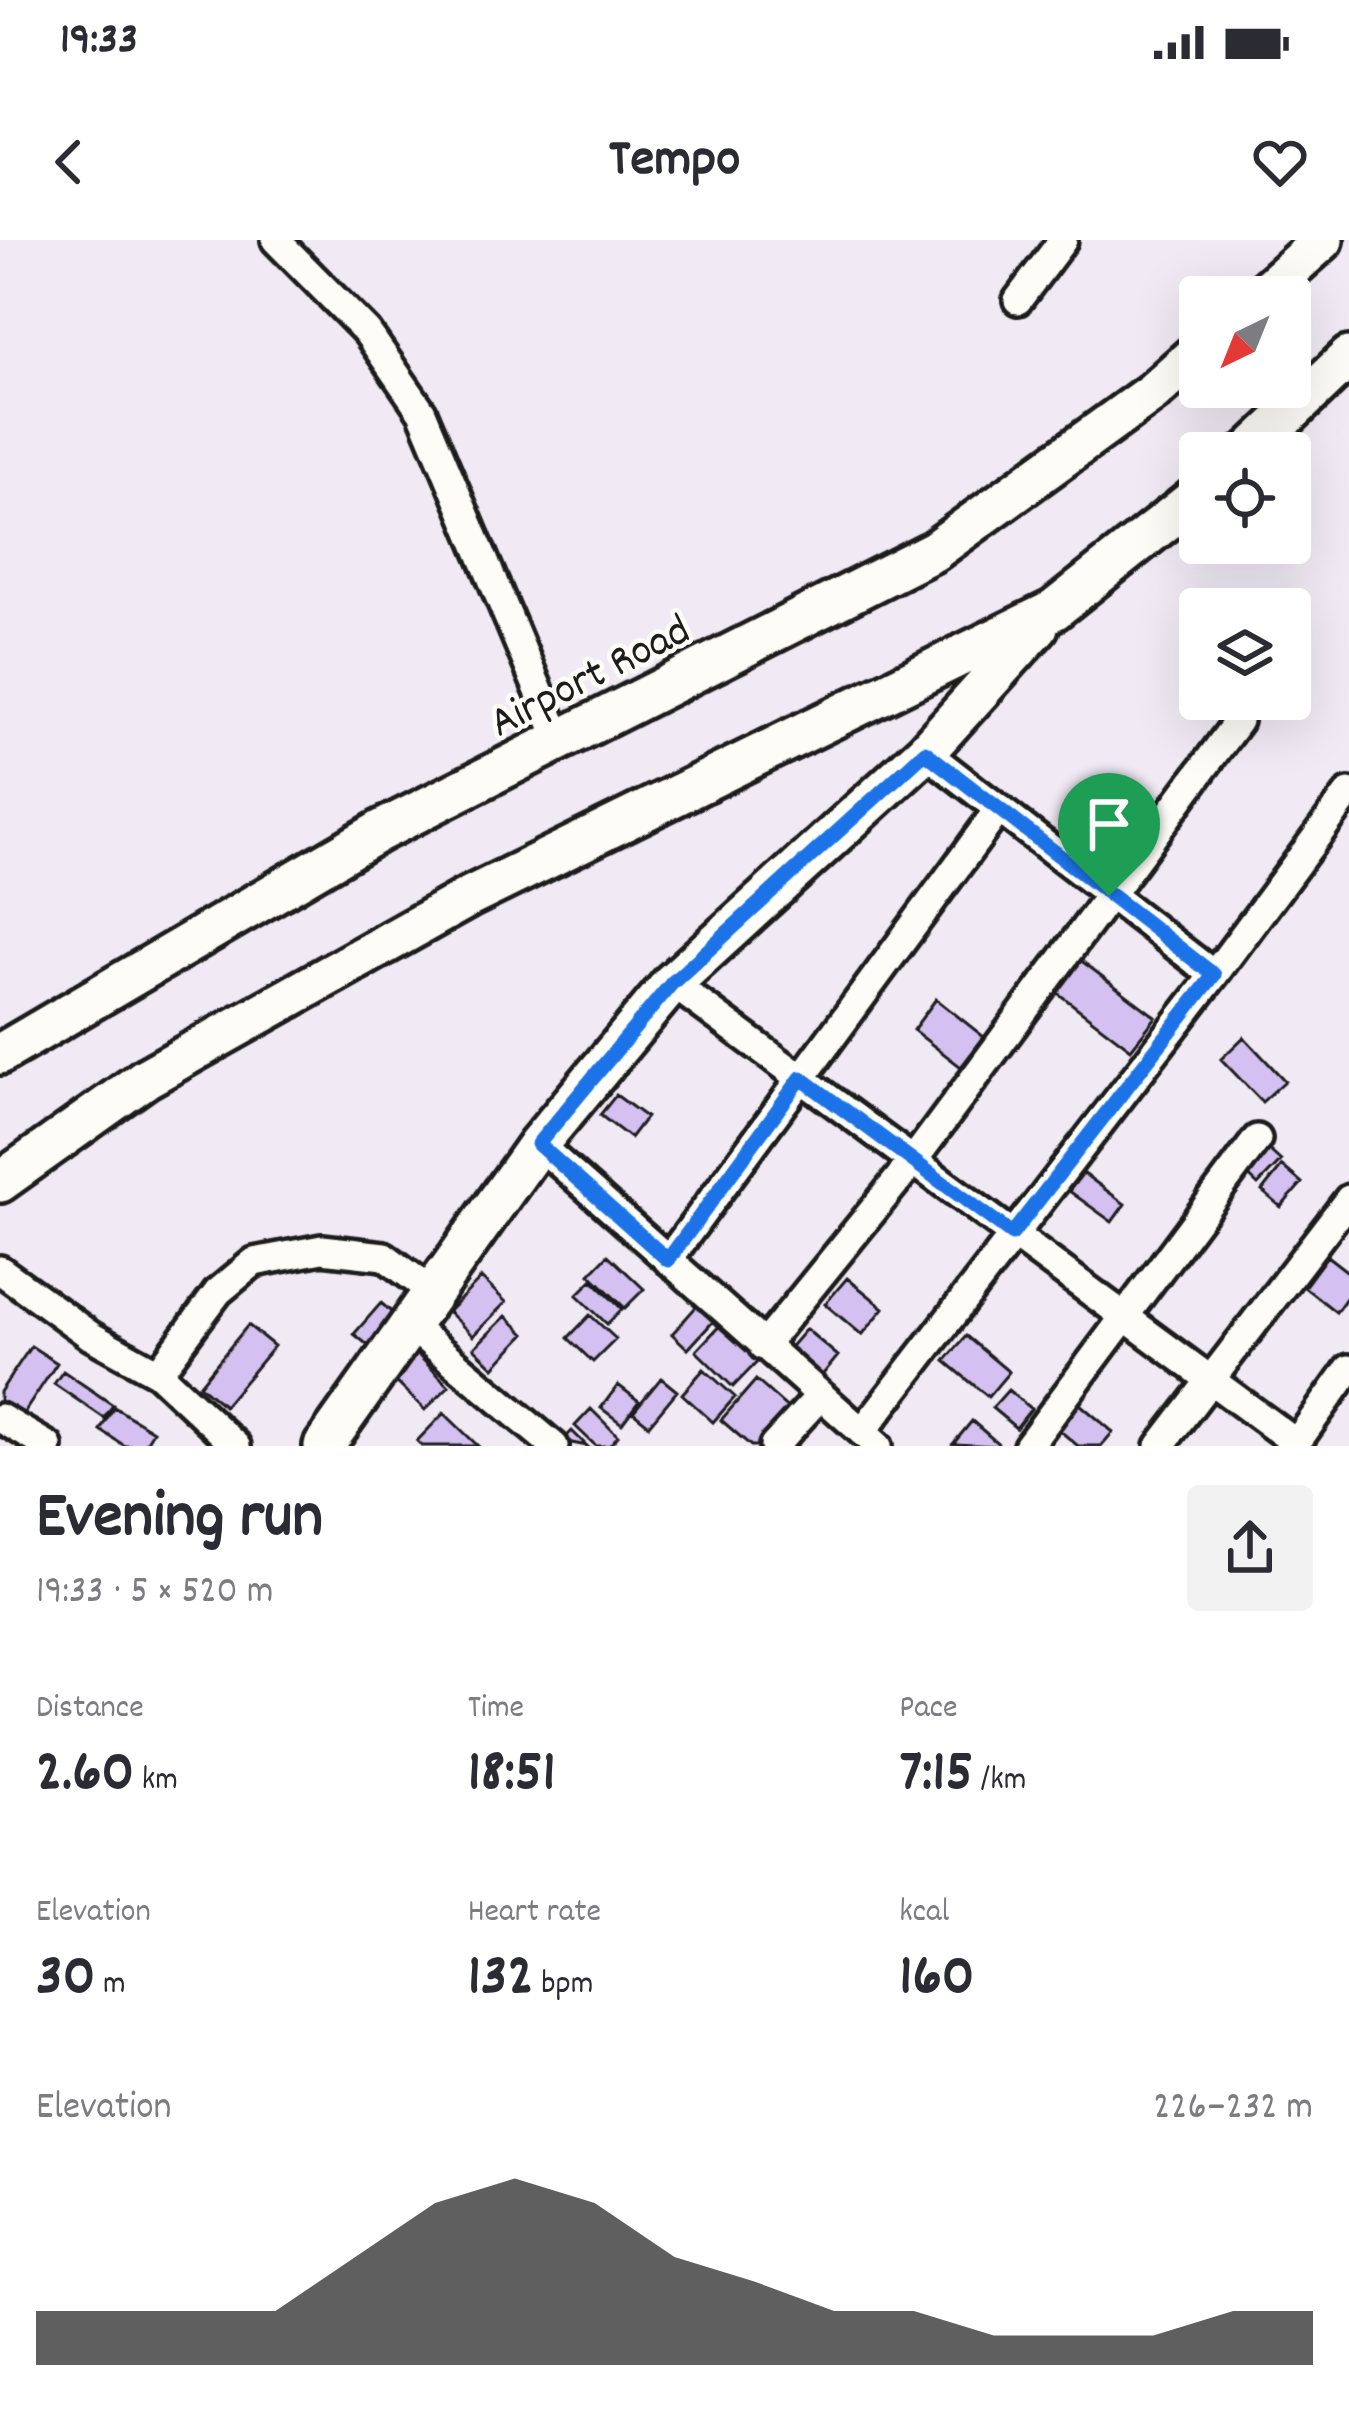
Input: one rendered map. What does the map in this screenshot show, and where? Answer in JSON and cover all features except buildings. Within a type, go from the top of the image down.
[{"type":"main road","points":[[1283,276],[1323,240]]},
{"type":"main road","points":[[1270,432],[1349,357]]},
{"type":"main road","name":"Airport Road","points":[[0,1054],[380,831],[934,551],[1179,369]]},
{"type":"main road","points":[[324,1446],[538,1144],[672,983],[925,752],[1054,610],[1179,511]]},
{"type":"main road","points":[[0,1182],[146,1078],[469,897],[1054,610]]},
{"type":"street","points":[[276,240],[367,332],[422,412],[560,741]]},
{"type":"street","points":[[1018,300],[1063,240]]},
{"type":"street","points":[[764,1346],[913,1161],[1238,721]]},
{"type":"street","points":[[925,752],[1214,975]]},
{"type":"street","points":[[538,1144],[870,1439],[1012,1234],[1349,794]]},
{"type":"street","points":[[668,1260],[999,808]]},
{"type":"street","points":[[672,983],[1295,1444],[1349,1369]]},
{"type":"street","points":[[1028,1446],[1257,1139]]},
{"type":"street","points":[[1160,1446],[1349,1198]]},
{"type":"street","points":[[158,1373],[218,1292],[254,1262],[322,1249],[384,1256],[431,1291]]},
{"type":"street","points":[[0,1270],[91,1336],[158,1373],[236,1446]]},
{"type":"street","points":[[407,1323],[532,1440]]},
{"type":"street","points":[[774,1446],[820,1396]]},
{"type":"street","points":[[0,1418],[48,1446]]},
{"type":"route","points":[[925,752],[1109,896],[1214,975],[1012,1234],[801,1078],[668,1260],[538,1144],[672,983],[925,752]]}]
